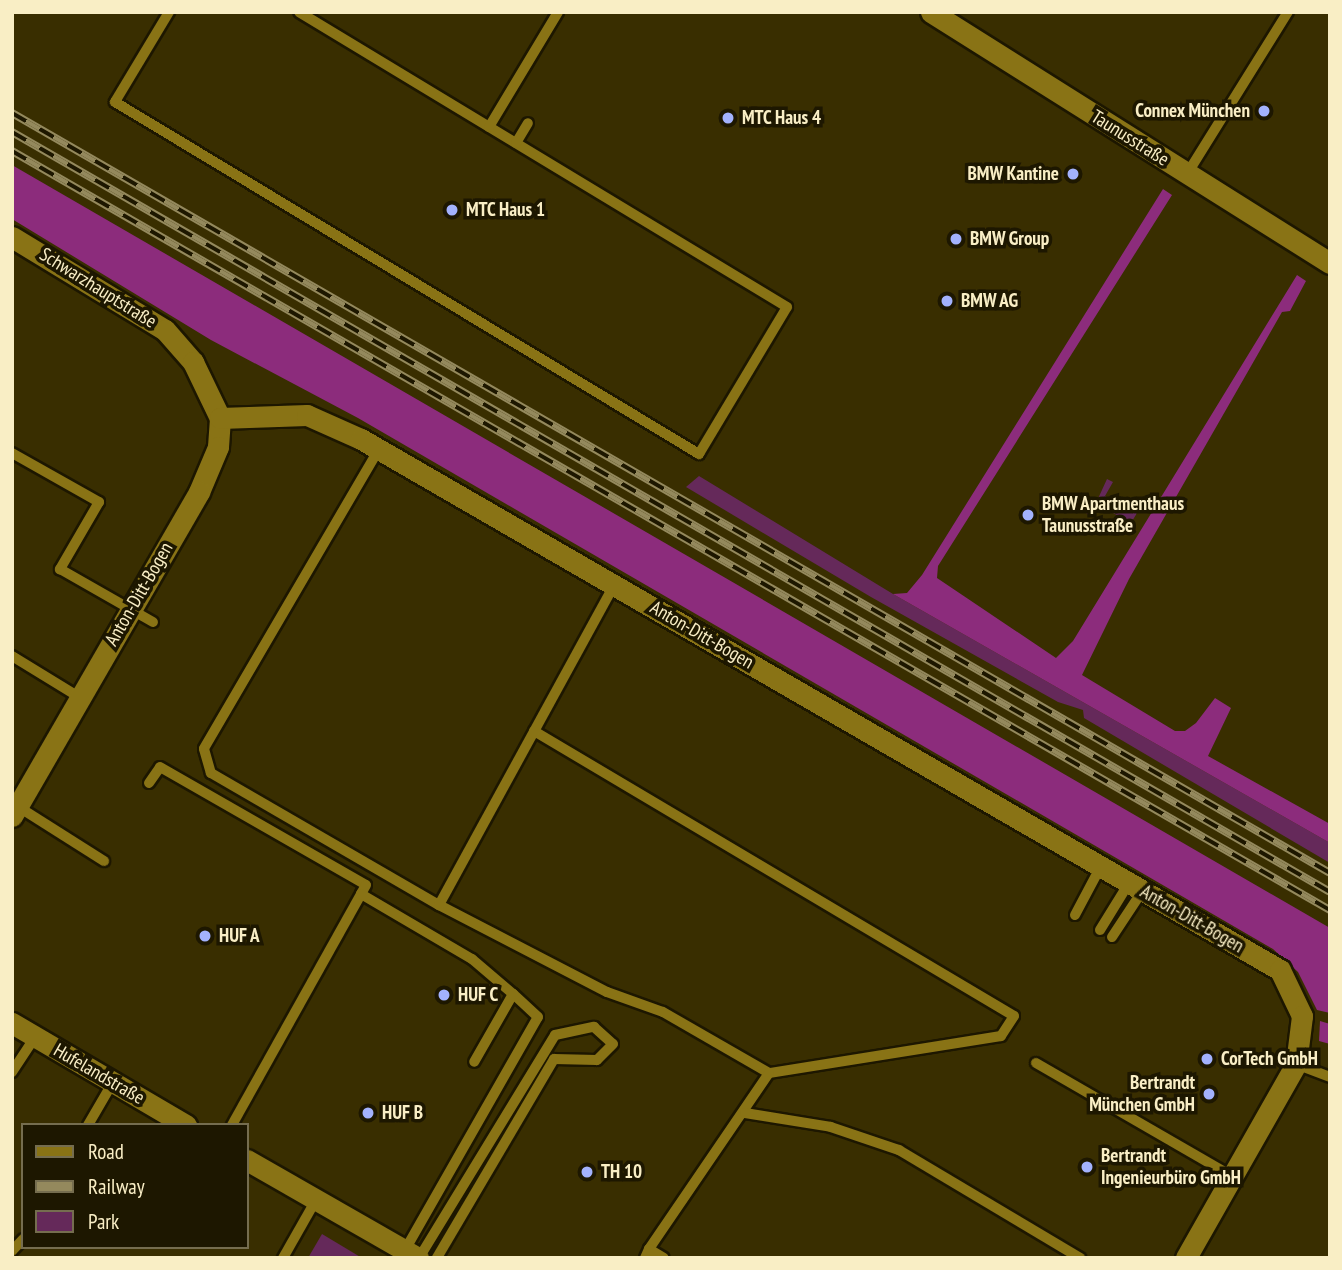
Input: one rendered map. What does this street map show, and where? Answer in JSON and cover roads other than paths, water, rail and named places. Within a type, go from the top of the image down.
[{"type":"street","name":"Taunusstraße","points":[[931,12],[1330,263]]},
{"type":"street","name":"Schwarzhauptstraße","points":[[12,237],[165,330],[193,362],[220,418]]},
{"type":"street","name":"Anton-Ditt-Bogen","points":[[17,798],[199,492],[218,447],[220,418],[307,415],[379,449],[1280,970],[1302,1016],[1296,1064],[1186,1258]]},
{"type":"street","name":"Hufelandstraße","points":[[12,1023],[183,1123]]},
{"type":"street","points":[[248,1161],[414,1255]]},
{"type":"lane","points":[[169,12],[115,102],[699,454],[787,307],[299,12]]},
{"type":"lane","points":[[489,127],[558,12]]},
{"type":"lane","points":[[1187,174],[1288,12]]},
{"type":"lane","points":[[516,144],[528,123]]},
{"type":"lane","points":[[379,449],[204,749],[211,773],[439,905],[607,992],[663,1012],[769,1073],[1001,1036],[1014,1016],[534,731]]},
{"type":"lane","points":[[12,453],[99,502],[60,569],[153,622]]},
{"type":"lane","points":[[439,905],[614,584]]},
{"type":"lane","points":[[12,656],[79,697]]},
{"type":"lane","points":[[149,783],[160,767],[366,885],[233,1123]]},
{"type":"lane","points":[[17,798],[104,860]]},
{"type":"lane","points":[[1076,915],[1101,866]]},
{"type":"lane","points":[[1100,930],[1136,886]]},
{"type":"lane","points":[[1112,937],[1136,886]]},
{"type":"lane","points":[[361,894],[472,959],[538,1017],[414,1255]]},
{"type":"lane","points":[[474,1062],[513,995]]},
{"type":"lane","points":[[414,1255],[555,1035],[594,1027],[613,1044],[597,1060],[554,1059],[438,1258]]},
{"type":"lane","points":[[12,1072],[35,1037]]},
{"type":"lane","points":[[1036,1063],[1232,1176]]},
{"type":"lane","points":[[1296,1064],[1330,1077]]},
{"type":"lane","points":[[664,1258],[647,1254],[745,1113],[769,1073]]},
{"type":"lane","points":[[89,1123],[113,1082]]},
{"type":"lane","points":[[745,1113],[831,1127],[899,1150],[1080,1258]]},
{"type":"lane","points":[[283,1258],[316,1200]]},
{"type":"railway","points":[[12,113],[1330,873]]},
{"type":"railway","points":[[12,132],[1330,892]]},
{"type":"railway","points":[[12,151],[1330,910]]},
{"type":"place","name":"Connex München","points":[[1264,111]]},
{"type":"place","name":"MTC Haus 4","points":[[728,118]]},
{"type":"place","name":"BMW Kantine","points":[[1073,174]]},
{"type":"place","name":"MTC Haus 1","points":[[452,210]]},
{"type":"place","name":"BMW Group","points":[[956,239]]},
{"type":"place","name":"BMW AG","points":[[947,301]]},
{"type":"place","name":"BMW Apartmenthaus Taunusstraße","points":[[1028,515]]},
{"type":"place","name":"HUF A","points":[[205,936]]},
{"type":"place","name":"HUF C","points":[[444,995]]},
{"type":"place","name":"CorTech GmbH","points":[[1207,1059]]},
{"type":"place","name":"Bertrandt München GmbH","points":[[1209,1094]]},
{"type":"place","name":"HUF B","points":[[368,1113]]},
{"type":"place","name":"Bertrandt Ingenieurbüro GmbH","points":[[1087,1167]]},
{"type":"place","name":"TH 10","points":[[587,1172]]}]
